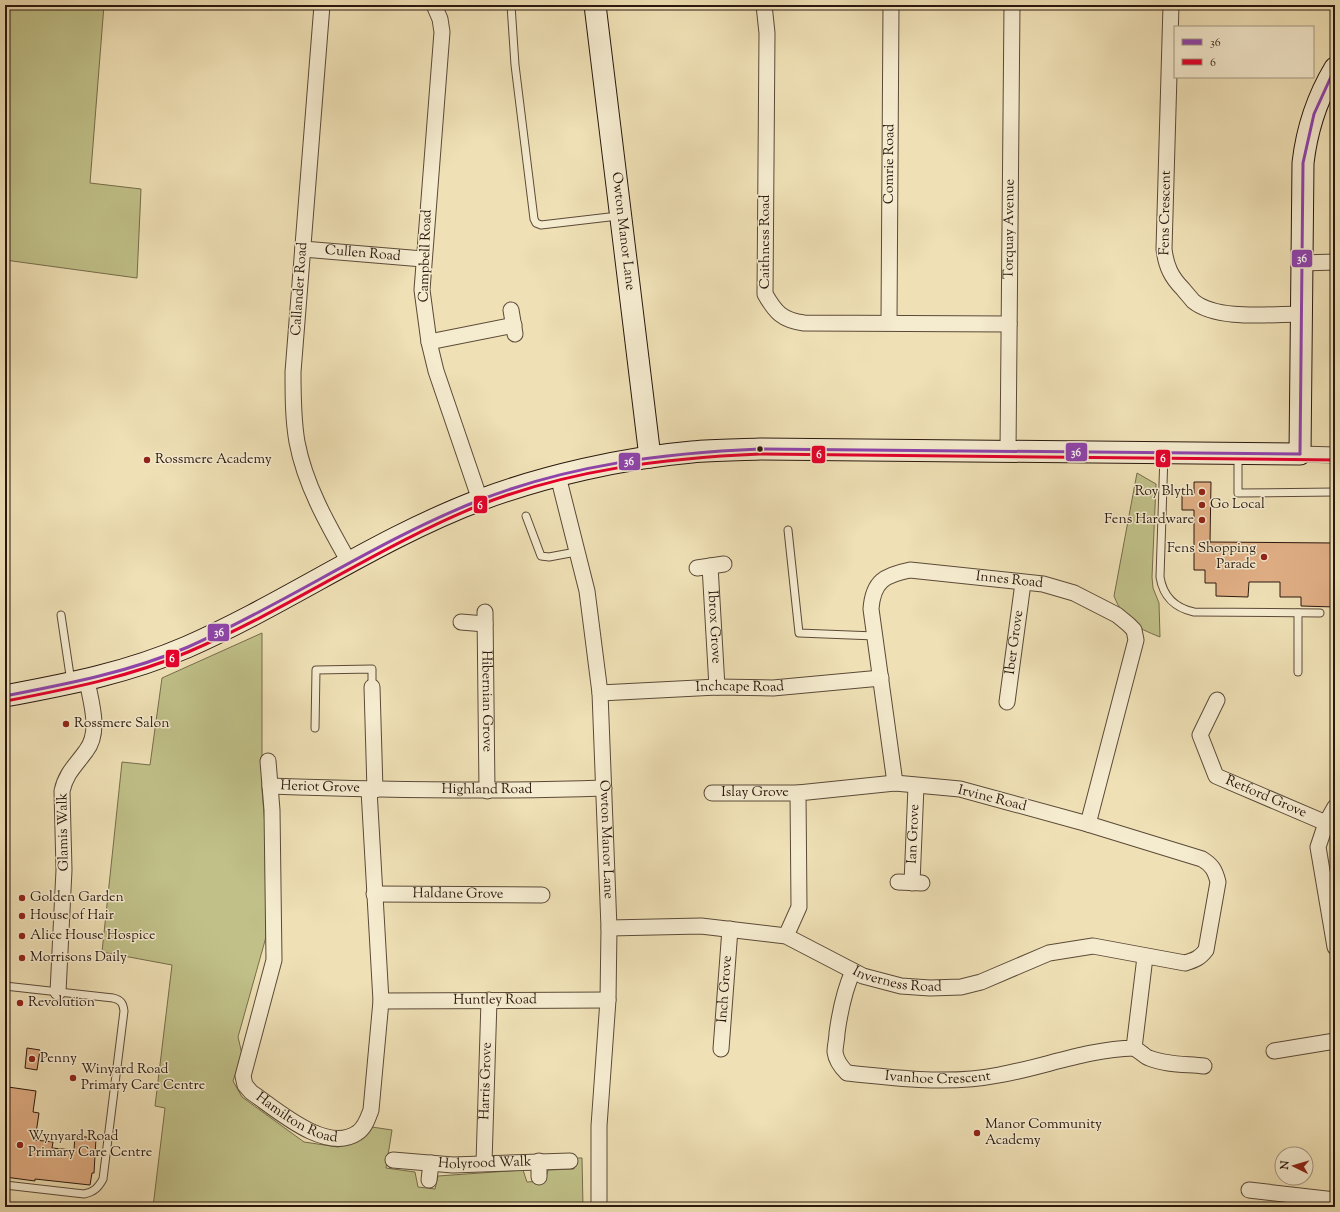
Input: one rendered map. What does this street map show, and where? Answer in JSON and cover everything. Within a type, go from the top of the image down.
[{"type":"street","name":"Callander Road","points":[[322,5],[293,379],[293,407],[297,443],[315,496],[349,562]]},
{"type":"street","name":"Campbell Road","points":[[434,5],[440,19],[442,32],[423,259],[422,290],[429,342],[436,371],[480,500]]},
{"type":"street","name":"Owton Manor Lane","points":[[596,5],[650,457]]},
{"type":"street","name":"Caithness Road","points":[[764,5],[767,33],[765,294],[774,310],[788,319],[797,322],[1009,324]]},
{"type":"street","name":"Comrie Road","points":[[889,322],[891,5]]},
{"type":"street","name":"Torquay Avenue","points":[[1008,452],[1012,5]]},
{"type":"street","name":"Fens Crescent","points":[[1171,5],[1164,249],[1166,263],[1172,277],[1180,287],[1194,301],[1209,309],[1226,313],[1301,314]]},
{"type":"street","points":[[1300,454],[1303,163],[1306,139],[1313,112],[1325,85],[1335,68]]},
{"type":"street","name":"Cullen Road","points":[[303,249],[423,259]]},
{"type":"street","points":[[1302,263],[1335,262]]},
{"type":"street","points":[[429,342],[515,330],[511,310]]},
{"type":"street","points":[[5,696],[79,682],[144,664],[188,646],[252,615],[349,562],[408,532],[480,500],[558,476],[650,457],[692,452],[760,449],[1164,452],[1238,462],[1300,454],[1335,455]]},
{"type":"street","name":"Owton Manor Lane","points":[[558,476],[587,591],[600,693],[609,928],[608,1000],[599,1126],[599,1207]]},
{"type":"street","name":"Ibrox Grove","points":[[710,566],[717,687]]},
{"type":"street","name":"Innes Road","points":[[896,783],[871,609],[872,597],[876,586],[894,573],[910,570],[1043,584],[1074,593],[1117,615],[1128,624],[1135,635],[1135,647],[1088,824]]},
{"type":"street","name":"Iber Grove","points":[[1007,702],[1023,583]]},
{"type":"street","name":"Hibernian Grove","points":[[461,622],[485,618],[487,791]]},
{"type":"street","name":"Inchcape Road","points":[[600,693],[717,687],[773,688],[881,678]]},
{"type":"street","name":"Glamis Walk","points":[[58,992],[64,870],[62,791],[65,779],[86,751],[94,732],[79,682]]},
{"type":"street","points":[[372,687],[372,790]]},
{"type":"street","name":"Retford Grove","points":[[1217,700],[1200,735],[1216,776],[1326,823]]},
{"type":"street","name":"Hamilton Road","points":[[268,761],[272,810],[274,960],[243,1076],[245,1085],[251,1092],[309,1131],[336,1138],[348,1137],[358,1133],[365,1124],[371,1110],[381,1001],[374,894],[372,790]]},
{"type":"street","name":"Irvine Road","points":[[798,793],[896,783],[960,789],[1088,824],[1202,859],[1211,864],[1216,872],[1218,882],[1206,950],[1201,956],[1185,963]]},
{"type":"street","name":"Heriot Grove","points":[[270,786],[372,790]]},
{"type":"street","name":"Ian Grove","points":[[910,883],[916,786]]},
{"type":"street","name":"Highland Road","points":[[372,790],[487,791],[604,788]]},
{"type":"street","name":"Islay Grove","points":[[712,793],[798,793]]},
{"type":"street","points":[[786,936],[799,907],[798,793]]},
{"type":"street","points":[[1335,807],[1326,823],[1318,847],[1335,947]]},
{"type":"street","name":"Haldane Grove","points":[[374,894],[542,895]]},
{"type":"street","name":"Inverness Road","points":[[609,928],[701,926],[786,936],[863,976],[901,986],[930,988],[953,987],[981,982],[1049,953],[1093,946],[1145,957],[1185,963]]},
{"type":"street","name":"Inch Grove","points":[[721,1049],[730,929]]},
{"type":"street","points":[[1145,957],[1134,1048],[1142,1052],[1147,1058],[1181,1069],[1204,1066]]},
{"type":"street","name":"Ivanhoe Crescent","points":[[853,971],[842,1000],[835,1052],[838,1061],[847,1073],[929,1081],[963,1080],[999,1075],[1098,1052],[1134,1048]]},
{"type":"street","name":"Harris Grove","points":[[484,1163],[489,1000]]},
{"type":"street","name":"Huntley Road","points":[[381,1001],[608,1000]]},
{"type":"street","points":[[1274,1050],[1335,1041]]},
{"type":"street","name":"Holyrood Walk","points":[[393,1160],[460,1165],[570,1161]]},
{"type":"street","name":"Holyrood Walk","points":[[538,1177],[539,1161]]},
{"type":"street","name":"Holyrood Walk","points":[[429,1180],[431,1163]]},
{"type":"street","points":[[1249,1190],[1335,1200]]},
{"type":"lane","points":[[511,5],[514,65],[534,219],[536,223],[541,225],[620,216]]},
{"type":"lane","points":[[1164,452],[1160,577],[1162,588],[1171,601],[1185,610],[1194,612],[1320,613]]},
{"type":"lane","points":[[1238,462],[1238,493],[1335,492]]},
{"type":"lane","points":[[526,516],[540,556],[549,557],[576,552]]},
{"type":"lane","points":[[788,530],[799,633],[875,636]]},
{"type":"lane","points":[[1298,612],[1298,672]]},
{"type":"lane","points":[[61,615],[79,682]]},
{"type":"lane","points":[[315,728],[316,670],[372,669],[372,687]]},
{"type":"lane","points":[[5,986],[113,998],[119,1000],[124,1005],[103,1179],[93,1192],[84,1194],[5,1185]]},
{"type":"green space","points":[[5,5],[104,5],[90,183],[141,189],[137,278],[5,260]]},
{"type":"green space","points":[[1137,473],[1156,484],[1152,577],[1153,588],[1159,603],[1160,637],[1131,622],[1122,612],[1114,596]]},
{"type":"green space","points":[[262,633],[262,790],[265,825],[266,937],[238,1037],[242,1054],[233,1081],[242,1097],[304,1142],[338,1147],[358,1141],[372,1127],[392,1130],[386,1168],[415,1172],[418,1187],[435,1189],[438,1176],[523,1170],[527,1182],[545,1181],[548,1170],[574,1169],[575,1158],[582,1158],[583,1207],[153,1207],[165,1108],[155,1106],[172,965],[102,952],[122,762],[150,765],[162,678]]},
{"type":"building","name":"Fens Shopping Parade","points":[[1194,482],[1211,482],[1210,542],[1335,543],[1335,607],[1301,606],[1301,597],[1280,597],[1280,582],[1249,582],[1248,597],[1216,596],[1216,583],[1205,583],[1205,570],[1194,570],[1194,510],[1182,510],[1182,494],[1194,494]]},
{"type":"building","name":"Penny","points":[[27,1048],[40,1050],[37,1070],[25,1068]]},
{"type":"building","name":"Wynyard Road Primary Care Centre","points":[[8,1087],[36,1091],[33,1112],[39,1113],[35,1140],[53,1142],[52,1148],[74,1150],[75,1136],[96,1138],[94,1173],[92,1173],[90,1185],[5,1177],[5,1111]]},
{"type":"transit line","name":"36","points":[[1300,454],[1303,163],[1314,114],[1335,68]]},
{"type":"transit line","name":"36","points":[[5,696],[98,676],[144,664],[166,656],[225,630],[369,552],[442,516],[514,488],[548,478],[618,463],[688,454],[760,449],[1300,454]]},
{"type":"transit line","name":"6","points":[[6,701],[98,681],[144,669],[166,661],[262,617],[406,539],[480,505],[548,483],[618,468],[689,459],[760,454],[1335,460]]},
{"type":"place","name":"Rossmere Academy","points":[[147,460]]},
{"type":"place","name":"Roy Blyth","points":[[1202,492]]},
{"type":"place","name":"Go Local","points":[[1202,505]]},
{"type":"place","name":"Fens Hardware","points":[[1202,520]]},
{"type":"place","name":"Fens Shopping Parade","points":[[1264,557]]},
{"type":"place","name":"Rossmere Salon","points":[[66,724]]},
{"type":"place","name":"Golden Garden","points":[[22,898]]},
{"type":"place","name":"House of Hair","points":[[22,916]]},
{"type":"place","name":"Alice House Hospice","points":[[22,936]]},
{"type":"place","name":"Morrisons Daily","points":[[22,958]]},
{"type":"place","name":"Revolution","points":[[20,1003]]},
{"type":"place","name":"Penny","points":[[32,1059]]},
{"type":"place","name":"Winyard Road Primary Care Centre","points":[[73,1078]]},
{"type":"place","name":"Manor Community Academy","points":[[977,1133]]},
{"type":"place","name":"Wynyard Road Primary Care Centre","points":[[20,1145]]}]
